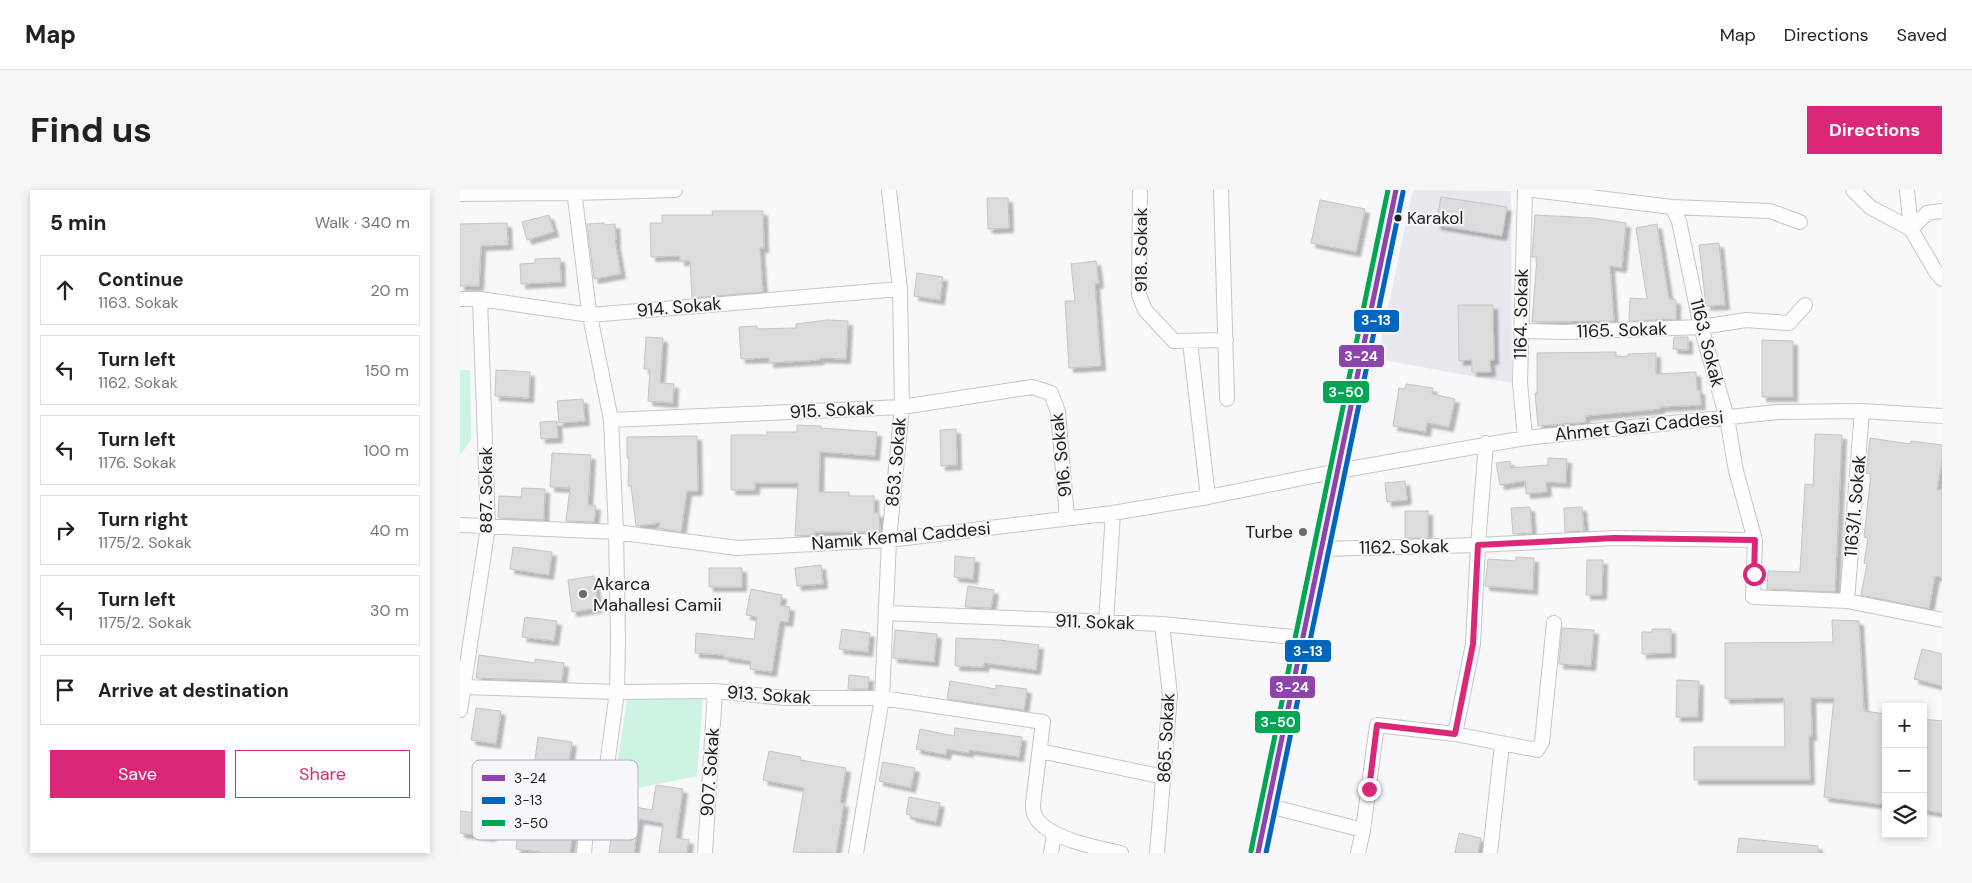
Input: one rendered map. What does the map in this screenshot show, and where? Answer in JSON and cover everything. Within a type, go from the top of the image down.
[{"type":"main road","points":[[1258,853],[1396,190]]},
{"type":"street","points":[[460,194],[675,190]]},
{"type":"street","name":"853. Sokak","points":[[856,853],[882,698],[889,540],[902,407],[900,289],[889,190]]},
{"type":"street","name":"918. Sokak","points":[[1140,190],[1139,295],[1145,310],[1174,341],[1226,340]]},
{"type":"street","points":[[1221,190],[1227,399]]},
{"type":"street","name":"1164. Sokak","points":[[1525,190],[1520,383],[1525,438]]},
{"type":"street","points":[[1534,190],[1672,207],[1770,211],[1800,222]]},
{"type":"street","points":[[1853,190],[1870,207],[1912,229]]},
{"type":"street","points":[[1907,190],[1912,229],[1936,272],[1942,279]]},
{"type":"street","points":[[574,192],[590,315],[611,420],[616,532],[617,692],[608,760]]},
{"type":"street","name":"1163. Sokak","points":[[1672,207],[1679,221],[1701,327],[1727,418],[1736,471],[1755,540],[1753,597],[1847,601]]},
{"type":"street","points":[[1912,229],[1927,213],[1942,211]]},
{"type":"street","name":"914. Sokak","points":[[460,299],[480,299],[590,315],[900,289]]},
{"type":"street","name":"887. Sokak","points":[[460,710],[488,527],[480,299]]},
{"type":"street","name":"1165. Sokak","points":[[1521,331],[1564,332],[1701,327],[1746,320],[1789,323],[1805,305]]},
{"type":"street","points":[[1190,342],[1208,497]]},
{"type":"street","name":"915. Sokak","points":[[611,420],[902,407],[1032,387],[1051,393]]},
{"type":"street","name":"916. Sokak","points":[[1051,393],[1058,412],[1067,518]]},
{"type":"street","name":"Ahmet Gazi Caddesi","points":[[1338,471],[1486,443],[1778,412],[1862,411],[1942,416]]},
{"type":"street","name":"1163/1. Sokak","points":[[1847,601],[1862,411]]},
{"type":"street","points":[[1455,734],[1473,644],[1486,443]]},
{"type":"street","name":"Namık Kemal Caddesi","points":[[460,525],[616,532],[736,548],[889,540],[1113,513],[1208,497],[1338,471]]},
{"type":"street","points":[[1106,622],[1113,513]]},
{"type":"street","name":"1162. Sokak","points":[[1322,549],[1478,545],[1614,538],[1755,540]]},
{"type":"street","points":[[1847,601],[1942,620]]},
{"type":"street","name":"911. Sokak","points":[[886,614],[1162,624],[1303,638]]},
{"type":"street","points":[[1358,853],[1363,830],[1377,725],[1455,734],[1537,750],[1542,742],[1554,623]]},
{"type":"street","name":"865. Sokak","points":[[1157,853],[1170,695],[1162,624]]},
{"type":"street","name":"913. Sokak","points":[[464,687],[617,692],[715,691],[785,698],[882,698],[1043,722],[1032,804],[1035,816],[1054,834],[1100,851],[1121,853]]},
{"type":"street","name":"907. Sokak","points":[[705,853],[715,691]]},
{"type":"street","points":[[1490,853],[1502,744]]},
{"type":"street","points":[[1040,751],[1164,777]]},
{"type":"street","points":[[1269,806],[1363,830]]},
{"type":"street","points":[[1051,853],[1054,834]]},
{"type":"street","points":[[584,853],[585,840]]},
{"type":"shaded area","points":[[1413,190],[1511,191],[1512,383],[1377,359]]},
{"type":"green space","points":[[460,370],[470,370],[471,440],[460,455]]},
{"type":"green space","points":[[703,697],[697,776],[638,788],[638,760],[618,760],[627,700]]},
{"type":"building","points":[[1441,197],[1507,207],[1502,236],[1436,225]]},
{"type":"building","points":[[987,198],[1008,198],[1009,228],[988,229]]},
{"type":"building","points":[[1320,200],[1365,209],[1356,252],[1311,243]]},
{"type":"building","points":[[712,211],[763,211],[764,248],[760,248],[763,292],[692,298],[690,261],[680,261],[680,256],[651,257],[650,223],[662,223],[662,215],[713,215]]},
{"type":"building","points":[[549,215],[554,232],[527,240],[522,222]]},
{"type":"building","points":[[1535,215],[1594,218],[1626,223],[1622,268],[1610,266],[1614,321],[1532,322],[1537,257],[1532,257]]},
{"type":"building","points":[[507,223],[508,245],[481,246],[479,286],[460,286],[460,224]]},
{"type":"building","points":[[604,223],[604,225],[615,224],[615,240],[621,274],[594,279],[587,224]]},
{"type":"building","points":[[1657,224],[1669,299],[1676,300],[1676,319],[1629,321],[1630,298],[1647,299],[1636,228]]},
{"type":"building","points":[[1719,243],[1725,305],[1706,306],[1699,245]]},
{"type":"building","points":[[560,258],[561,282],[521,284],[520,264],[535,263],[535,259]]},
{"type":"building","points":[[1096,261],[1099,283],[1095,284],[1101,366],[1069,368],[1065,301],[1075,301],[1071,264]]},
{"type":"building","points":[[917,273],[943,277],[940,300],[914,296]]},
{"type":"building","points":[[1458,305],[1493,305],[1494,360],[1490,360],[1491,372],[1472,372],[1472,360],[1459,361]]},
{"type":"building","points":[[827,320],[848,321],[846,359],[820,358],[820,360],[769,363],[769,358],[741,359],[739,327],[757,326],[757,329],[796,328],[796,324]]},
{"type":"building","points":[[646,337],[663,338],[660,383],[674,384],[673,403],[648,401],[650,369],[644,369]]},
{"type":"building","points":[[1674,337],[1688,337],[1688,350],[1673,349]]},
{"type":"building","points":[[1762,340],[1793,341],[1793,397],[1762,397]]},
{"type":"building","points":[[1616,352],[1616,357],[1628,356],[1628,354],[1656,353],[1656,374],[1696,372],[1697,390],[1700,390],[1701,405],[1660,407],[1660,409],[1585,416],[1586,422],[1538,426],[1535,393],[1537,393],[1537,353]]},
{"type":"building","points":[[496,370],[530,372],[529,398],[495,396]]},
{"type":"building","points":[[1406,384],[1433,388],[1432,394],[1455,399],[1449,427],[1427,423],[1426,432],[1393,426],[1399,388],[1405,389]]},
{"type":"building","points":[[583,399],[585,421],[559,423],[557,401]]},
{"type":"building","points":[[557,421],[558,438],[541,439],[540,422]]},
{"type":"building","points":[[797,425],[877,432],[875,456],[820,452],[819,492],[849,492],[849,496],[874,496],[874,513],[879,513],[880,532],[815,532],[815,535],[795,536],[798,483],[755,483],[755,490],[731,490],[731,435],[767,435],[767,432],[797,432]]},
{"type":"building","points":[[956,429],[957,465],[941,466],[940,430]]},
{"type":"building","points":[[1815,434],[1842,435],[1835,592],[1767,589],[1768,571],[1800,572],[1805,484],[1813,485]]},
{"type":"building","points":[[697,436],[698,491],[687,491],[681,532],[659,528],[660,523],[636,526],[631,486],[628,486],[629,458],[627,458],[627,437]]},
{"type":"building","points":[[1870,438],[1910,444],[1911,441],[1942,445],[1942,460],[1937,490],[1942,490],[1942,577],[1935,576],[1929,609],[1861,595],[1867,564],[1864,563],[1868,538],[1864,537],[1871,474],[1866,473]]},
{"type":"building","points":[[552,453],[591,455],[588,505],[596,506],[594,522],[566,521],[570,488],[550,487]]},
{"type":"building","points":[[1548,458],[1567,459],[1566,483],[1546,482],[1547,492],[1526,494],[1525,481],[1500,485],[1496,463],[1510,461],[1511,468],[1548,465]]},
{"type":"building","points":[[1405,481],[1407,500],[1387,502],[1385,483]]},
{"type":"building","points":[[522,488],[545,489],[544,520],[498,518],[499,496],[521,497]]},
{"type":"building","points":[[1530,507],[1532,533],[1513,534],[1511,508]]},
{"type":"building","points":[[1582,507],[1584,531],[1565,532],[1564,508]]},
{"type":"building","points":[[1405,511],[1428,511],[1428,538],[1405,538]]},
{"type":"building","points":[[513,547],[552,552],[549,575],[510,569]]},
{"type":"building","points":[[955,556],[975,558],[973,579],[954,577]]},
{"type":"building","points":[[1516,557],[1534,558],[1533,590],[1485,586],[1488,559],[1516,561]]},
{"type":"building","points":[[1587,560],[1603,560],[1602,595],[1586,595]]},
{"type":"building","points":[[821,565],[823,584],[797,586],[795,568]]},
{"type":"building","points":[[709,568],[742,568],[742,587],[709,587]]},
{"type":"building","name":"Akarca Mahallesi Camii","points":[[594,576],[598,608],[572,612],[568,580]]},
{"type":"building","points":[[968,586],[994,590],[991,608],[965,607]]},
{"type":"building","points":[[751,589],[782,595],[780,605],[790,607],[788,622],[780,621],[772,672],[750,669],[751,661],[724,657],[724,655],[695,653],[696,633],[754,639],[757,617],[746,615]]},
{"type":"building","points":[[525,617],[557,621],[554,641],[522,637]]},
{"type":"building","points":[[1832,620],[1859,621],[1864,711],[1882,713],[1882,804],[1824,797],[1834,698],[1811,698],[1812,736],[1809,736],[1810,780],[1694,780],[1694,747],[1785,747],[1784,698],[1725,699],[1725,643],[1833,642]]},
{"type":"building","points":[[1562,628],[1594,630],[1591,666],[1559,664]]},
{"type":"building","points":[[842,629],[870,633],[868,652],[839,649]]},
{"type":"building","points":[[1652,629],[1671,629],[1671,653],[1642,654],[1642,632],[1652,632]]},
{"type":"building","points":[[895,630],[937,634],[934,662],[893,658]]},
{"type":"building","points":[[956,638],[999,640],[1039,645],[1036,670],[984,663],[984,667],[955,666]]},
{"type":"building","points":[[1922,649],[1942,654],[1942,686],[1914,679]]},
{"type":"building","points":[[479,655],[535,663],[535,659],[564,663],[562,681],[476,678]]},
{"type":"building","points":[[849,675],[869,677],[868,689],[848,689]]},
{"type":"building","points":[[1677,680],[1699,681],[1698,717],[1676,717]]},
{"type":"building","points":[[950,681],[996,689],[996,685],[1027,689],[1024,710],[947,699]]},
{"type":"building","points":[[476,708],[501,711],[496,744],[471,740]]},
{"type":"building","points":[[1927,719],[1942,721],[1942,813],[1927,811]]},
{"type":"building","points":[[955,728],[1022,737],[1019,757],[969,750],[969,753],[947,749],[946,755],[916,749],[920,729],[954,736]]},
{"type":"building","points":[[538,737],[572,742],[569,760],[535,760]]},
{"type":"building","points":[[769,751],[801,757],[800,760],[846,768],[840,803],[844,803],[836,853],[793,852],[804,788],[763,780]]},
{"type":"building","points":[[883,762],[915,768],[911,788],[879,781]]},
{"type":"building","points":[[656,785],[683,789],[676,838],[689,840],[687,853],[659,853],[663,823],[639,819],[638,826],[638,808],[652,810]]},
{"type":"building","points":[[909,797],[940,803],[936,822],[911,817],[911,815],[906,814]]},
{"type":"building","points":[[460,811],[472,812],[472,835],[460,833]]},
{"type":"building","points":[[1459,833],[1481,838],[1478,853],[1455,853]]},
{"type":"building","points":[[1739,838],[1818,846],[1818,853],[1737,853]]},
{"type":"building","points":[[517,840],[572,840],[570,853],[547,853],[516,849]]},
{"type":"building","points":[[611,840],[636,840],[634,853],[609,853]]},
{"type":"transit line","name":"3-50","points":[[1251,851],[1388,190]]},
{"type":"transit line","name":"3-24","points":[[1258,853],[1396,190]]},
{"type":"transit line","name":"3-13","points":[[1266,853],[1403,192]]},
{"type":"place","name":"Karakol","points":[[1398,218]]},
{"type":"place","name":"Turbe","points":[[1303,532]]},
{"type":"place","name":"Akarca Mahallesi Camii","points":[[583,594]]},
{"type":"route","points":[[1369,789],[1377,725],[1455,734],[1473,644],[1478,545],[1614,538],[1755,540],[1754,574]]}]
